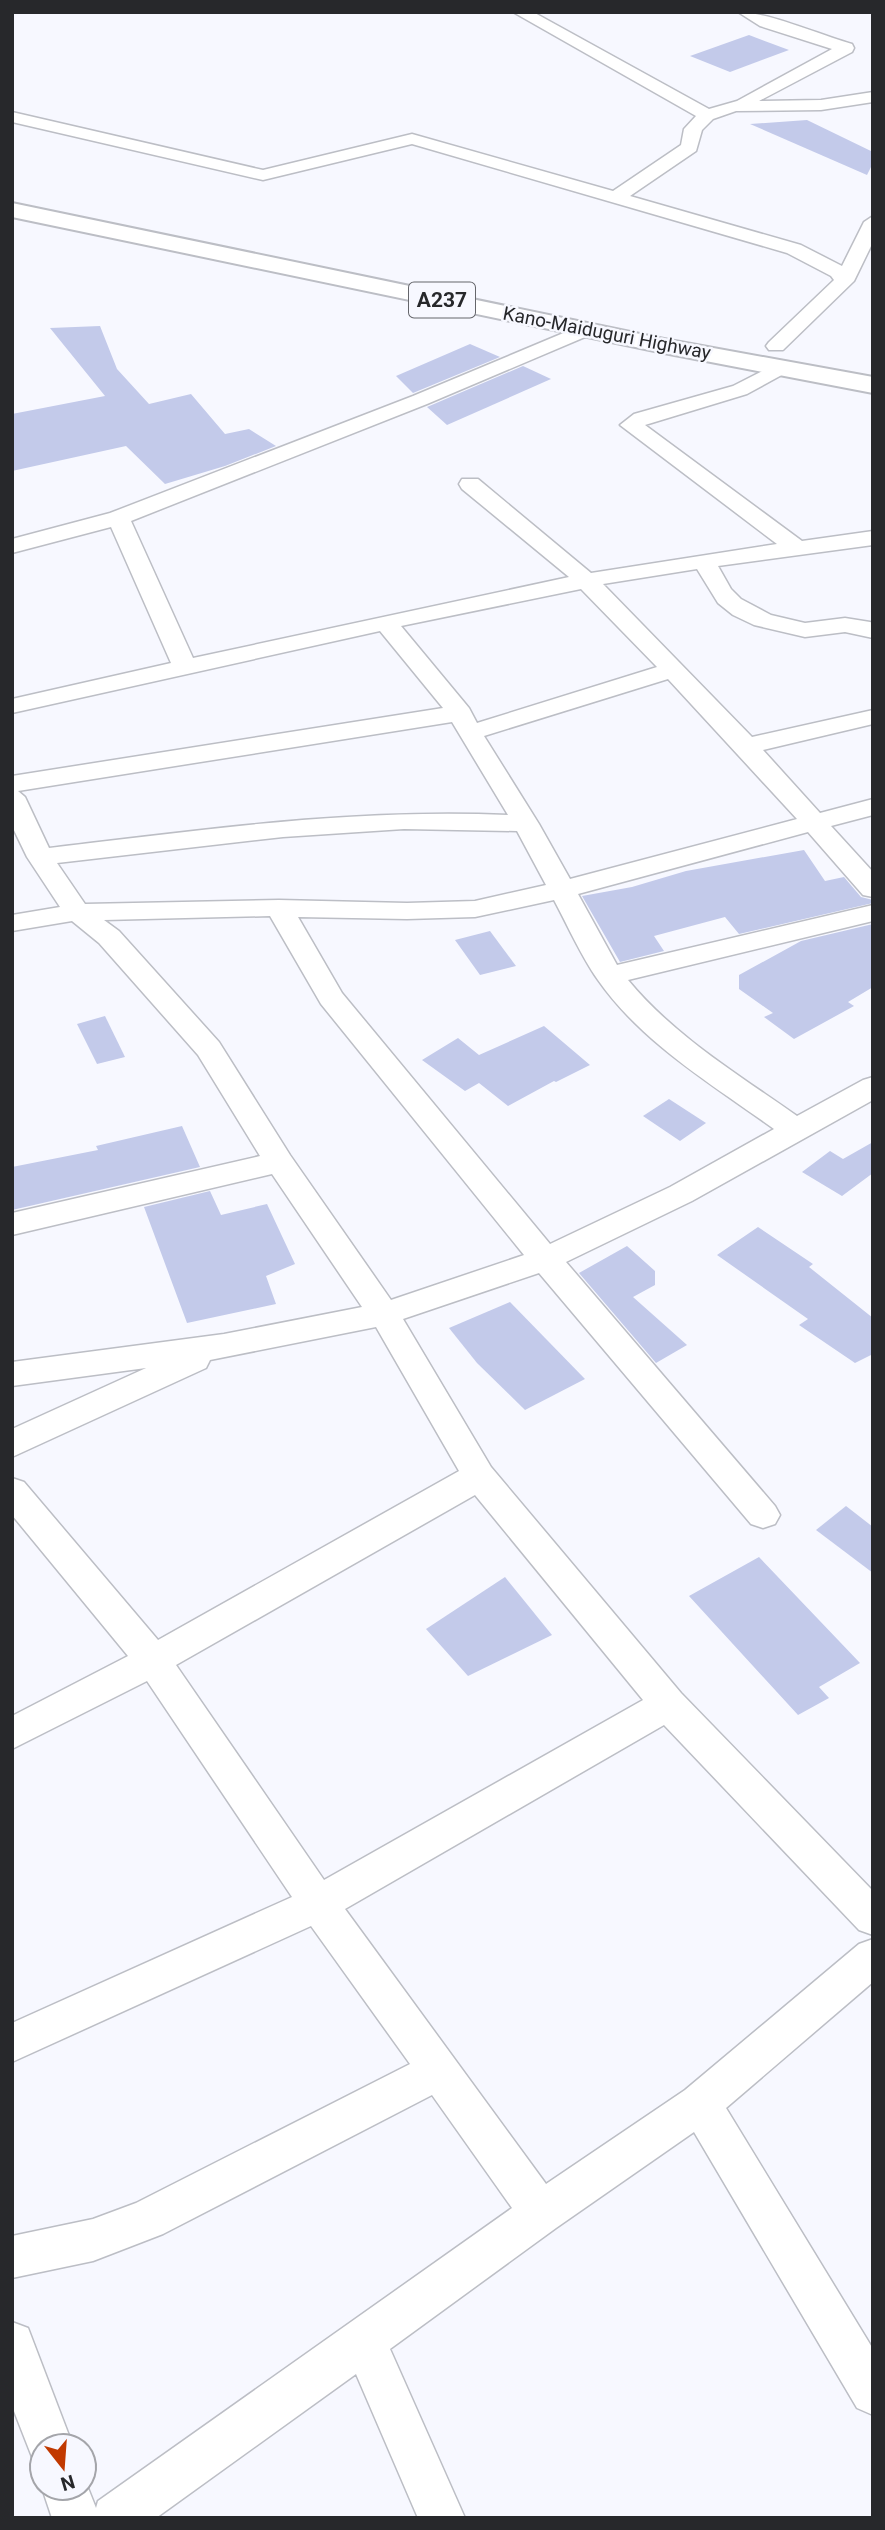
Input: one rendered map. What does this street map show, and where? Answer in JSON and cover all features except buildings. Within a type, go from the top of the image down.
[{"type":"highway","name":"Kano-Maiduguri Highway","points":[[12,191],[779,356],[873,385]]},
{"type":"highway","name":"Kano-Maiduguri Highway","points":[[12,210],[585,330],[779,356],[873,362]]},
{"type":"street","points":[[521,12],[707,115]]},
{"type":"street","points":[[613,198],[690,147],[693,129],[707,115],[734,106],[846,48],[766,23],[746,12]]},
{"type":"street","points":[[734,106],[821,105],[873,97]]},
{"type":"street","points":[[12,117],[263,175],[412,139],[794,249],[839,272],[844,281]]},
{"type":"street","points":[[797,548],[631,425],[641,418],[740,390],[779,356],[844,281],[873,222]]},
{"type":"street","points":[[12,524],[22,543],[118,518],[420,400],[585,330]]},
{"type":"street","points":[[470,484],[587,581],[746,746],[873,889]]},
{"type":"street","points":[[118,518],[185,667]]},
{"type":"street","points":[[12,706],[385,622],[587,581],[704,561],[873,538]]},
{"type":"street","points":[[704,561],[726,599],[748,613],[779,625],[805,630],[855,623],[873,631]]},
{"type":"street","points":[[385,622],[465,723],[526,824],[609,976],[637,1010],[679,1046],[796,1130]]},
{"type":"street","points":[[12,784],[465,723],[673,670]]},
{"type":"street","points":[[746,746],[873,718]]},
{"type":"street","points":[[12,797],[40,858],[77,912],[109,937],[209,1049],[279,1162],[384,1314],[479,1476],[668,1704],[873,1918]]},
{"type":"street","points":[[12,923],[77,912],[279,908],[407,911],[475,909],[511,903],[873,807]]},
{"type":"street","points":[[40,858],[278,829],[416,820],[471,819],[526,824]]},
{"type":"street","points":[[279,908],[331,998],[545,1259],[763,1516]]},
{"type":"street","points":[[609,976],[873,913]]},
{"type":"street","points":[[12,1374],[224,1346],[384,1314],[545,1259],[681,1194],[873,1087]]},
{"type":"street","points":[[12,1224],[279,1162]]},
{"type":"street","points":[[12,1444],[224,1346]]},
{"type":"street","points":[[12,1734],[153,1660],[479,1476]]},
{"type":"street","points":[[12,1491],[153,1660],[318,1904],[541,2213]]},
{"type":"street","points":[[12,2043],[318,1904],[668,1704]]},
{"type":"street","points":[[115,2518],[215,2449],[541,2213],[700,2104],[873,1957]]},
{"type":"street","points":[[12,2257],[93,2240],[148,2219],[438,2071]]},
{"type":"street","points":[[700,2104],[873,2392]]},
{"type":"street","points":[[364,2341],[442,2518]]},
{"type":"street","points":[[12,2344],[45,2432]]}]
